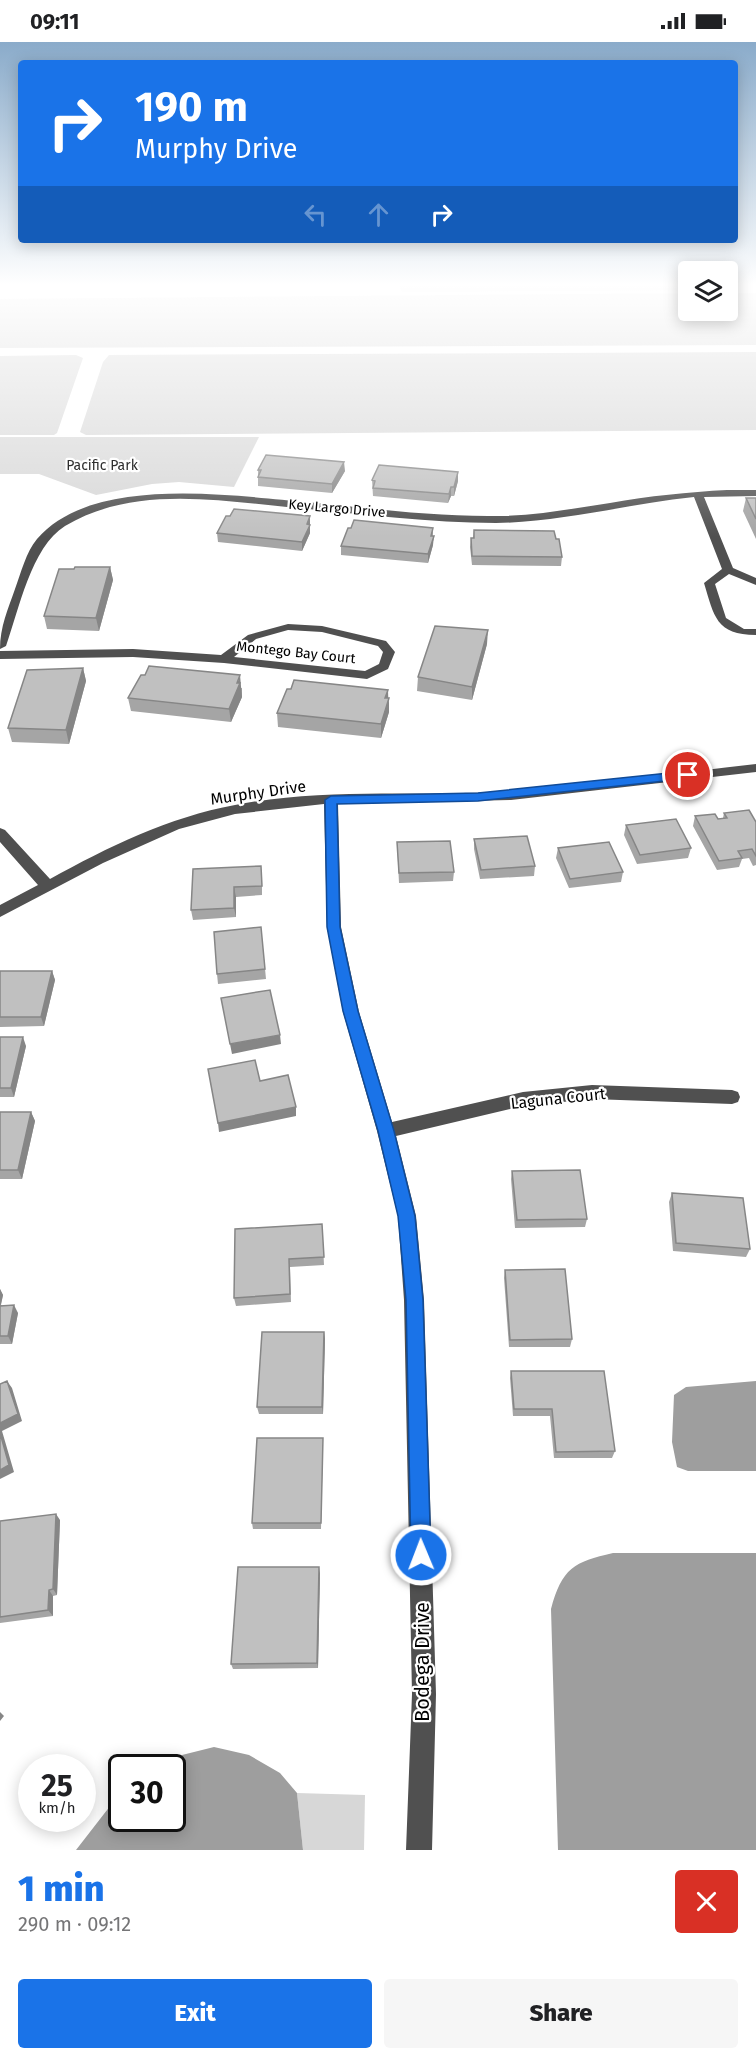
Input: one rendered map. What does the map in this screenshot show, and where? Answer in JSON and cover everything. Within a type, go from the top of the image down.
[{"type":"street","name":"Key Largo Drive","points":[[0,646],[31,561],[41,541],[60,525],[87,511],[118,501],[182,495],[487,520],[525,518],[698,495],[756,493]]},
{"type":"street","points":[[698,495],[728,570],[756,582]]},
{"type":"street","points":[[728,570],[709,584],[721,620],[742,632],[756,632]]},
{"type":"street","name":"Montego Bay Court","points":[[0,655],[133,653],[224,659],[367,675],[384,666],[389,652],[382,643],[322,628],[288,627],[252,637],[224,659]]},
{"type":"street","name":"Murphy Drive","points":[[0,912],[122,846],[200,818],[255,806],[288,801],[478,797],[756,768]]},
{"type":"street","name":"Bodega Drive","points":[[331,800],[334,927],[351,1011],[386,1131],[407,1216],[414,1300],[424,1694],[418,1850]]},
{"type":"street","points":[[0,834],[48,886]]},
{"type":"street","name":"Laguna Court","points":[[386,1131],[523,1099],[592,1092],[732,1097]]},
{"type":"green space","points":[[0,368],[79,368],[57,433],[54,435],[0,435]]},
{"type":"green space","points":[[101,368],[756,368],[756,430],[86,435],[80,432]]},
{"type":"green space","name":"Pacific Park","points":[[0,437],[259,437],[234,487],[179,482],[152,484],[96,495],[39,474],[0,474]]},
{"type":"green space","points":[[297,1793],[365,1795],[364,1850],[303,1850]]},
{"type":"shaded area","points":[[756,1381],[756,1471],[688,1471],[677,1467],[672,1442],[674,1395],[686,1387]]},
{"type":"shaded area","points":[[613,1553],[756,1553],[756,1850],[558,1850],[551,1609],[560,1584],[571,1569],[588,1560]]},
{"type":"shaded area","points":[[214,1747],[249,1755],[280,1773],[297,1793],[303,1850],[76,1850],[90,1832],[96,1832],[96,1824],[108,1809],[108,1832],[186,1832],[186,1754]]},
{"type":"building","points":[[266,455],[344,462],[332,484],[258,477],[261,470],[258,470]]},
{"type":"building","points":[[379,465],[458,472],[454,487],[451,487],[449,494],[373,488],[375,481],[372,480]]},
{"type":"building","points":[[746,498],[756,498],[756,519]]},
{"type":"building","points":[[234,509],[310,516],[307,524],[310,525],[302,542],[217,533],[226,516],[230,516]]},
{"type":"building","points":[[354,520],[433,528],[431,536],[434,536],[428,554],[341,546]]},
{"type":"building","points":[[474,530],[554,531],[556,539],[559,539],[562,557],[472,556],[471,538],[474,538]]},
{"type":"building","points":[[75,567],[110,567],[96,618],[44,616],[59,569],[74,569]]},
{"type":"building","points":[[435,626],[488,630],[472,687],[418,677]]},
{"type":"building","points":[[149,666],[240,675],[237,683],[240,683],[229,709],[128,698]]},
{"type":"building","points":[[83,668],[66,730],[8,728],[27,670]]},
{"type":"building","points":[[294,680],[388,690],[385,698],[389,698],[381,724],[277,713],[287,689],[291,689]]},
{"type":"building","points":[[749,810],[756,822],[756,856],[752,849],[738,851],[742,858],[719,861],[695,816],[715,814],[718,819],[727,818],[724,813]]},
{"type":"building","points":[[676,819],[691,848],[640,855],[626,825]]},
{"type":"building","points":[[527,836],[535,866],[481,870],[474,839]]},
{"type":"building","points":[[450,841],[454,872],[399,873],[397,842]]},
{"type":"building","points":[[609,842],[623,872],[570,879],[558,848]]},
{"type":"building","points":[[261,866],[262,886],[234,887],[234,908],[191,910],[193,869]]},
{"type":"building","points":[[261,927],[265,969],[217,974],[214,932]]},
{"type":"building","points":[[0,971],[52,971],[41,1017],[0,1017]]},
{"type":"building","points":[[270,990],[280,1035],[230,1044],[221,998]]},
{"type":"building","points":[[0,1037],[23,1037],[11,1088],[0,1088]]},
{"type":"building","points":[[255,1060],[260,1081],[288,1075],[296,1107],[218,1123],[208,1069]]},
{"type":"building","points":[[0,1112],[31,1112],[18,1170],[0,1170]]},
{"type":"building","points":[[580,1170],[587,1219],[517,1220],[512,1171]]},
{"type":"building","points":[[672,1193],[743,1198],[750,1249],[676,1243]]},
{"type":"building","points":[[322,1224],[324,1257],[289,1259],[290,1294],[234,1298],[235,1229]]},
{"type":"building","points":[[565,1269],[572,1339],[510,1340],[505,1270]]},
{"type":"building","points":[[14,1305],[8,1336],[0,1336],[0,1306]]},
{"type":"building","points":[[262,1332],[324,1332],[322,1407],[257,1407]]},
{"type":"building","points":[[511,1371],[604,1371],[615,1451],[556,1452],[552,1409],[514,1409]]},
{"type":"building","points":[[7,1381],[18,1414],[0,1423],[0,1384]]},
{"type":"building","points":[[0,1433],[9,1465],[0,1470]]},
{"type":"building","points":[[257,1438],[323,1438],[321,1523],[252,1523]]},
{"type":"building","points":[[56,1514],[53,1589],[49,1590],[48,1610],[0,1617],[0,1521]]},
{"type":"building","points":[[238,1567],[319,1567],[317,1663],[231,1664]]},
{"type":"route","points":[[421,1555],[414,1300],[407,1216],[386,1131],[351,1011],[334,927],[331,800],[478,797],[688,775]]}]
